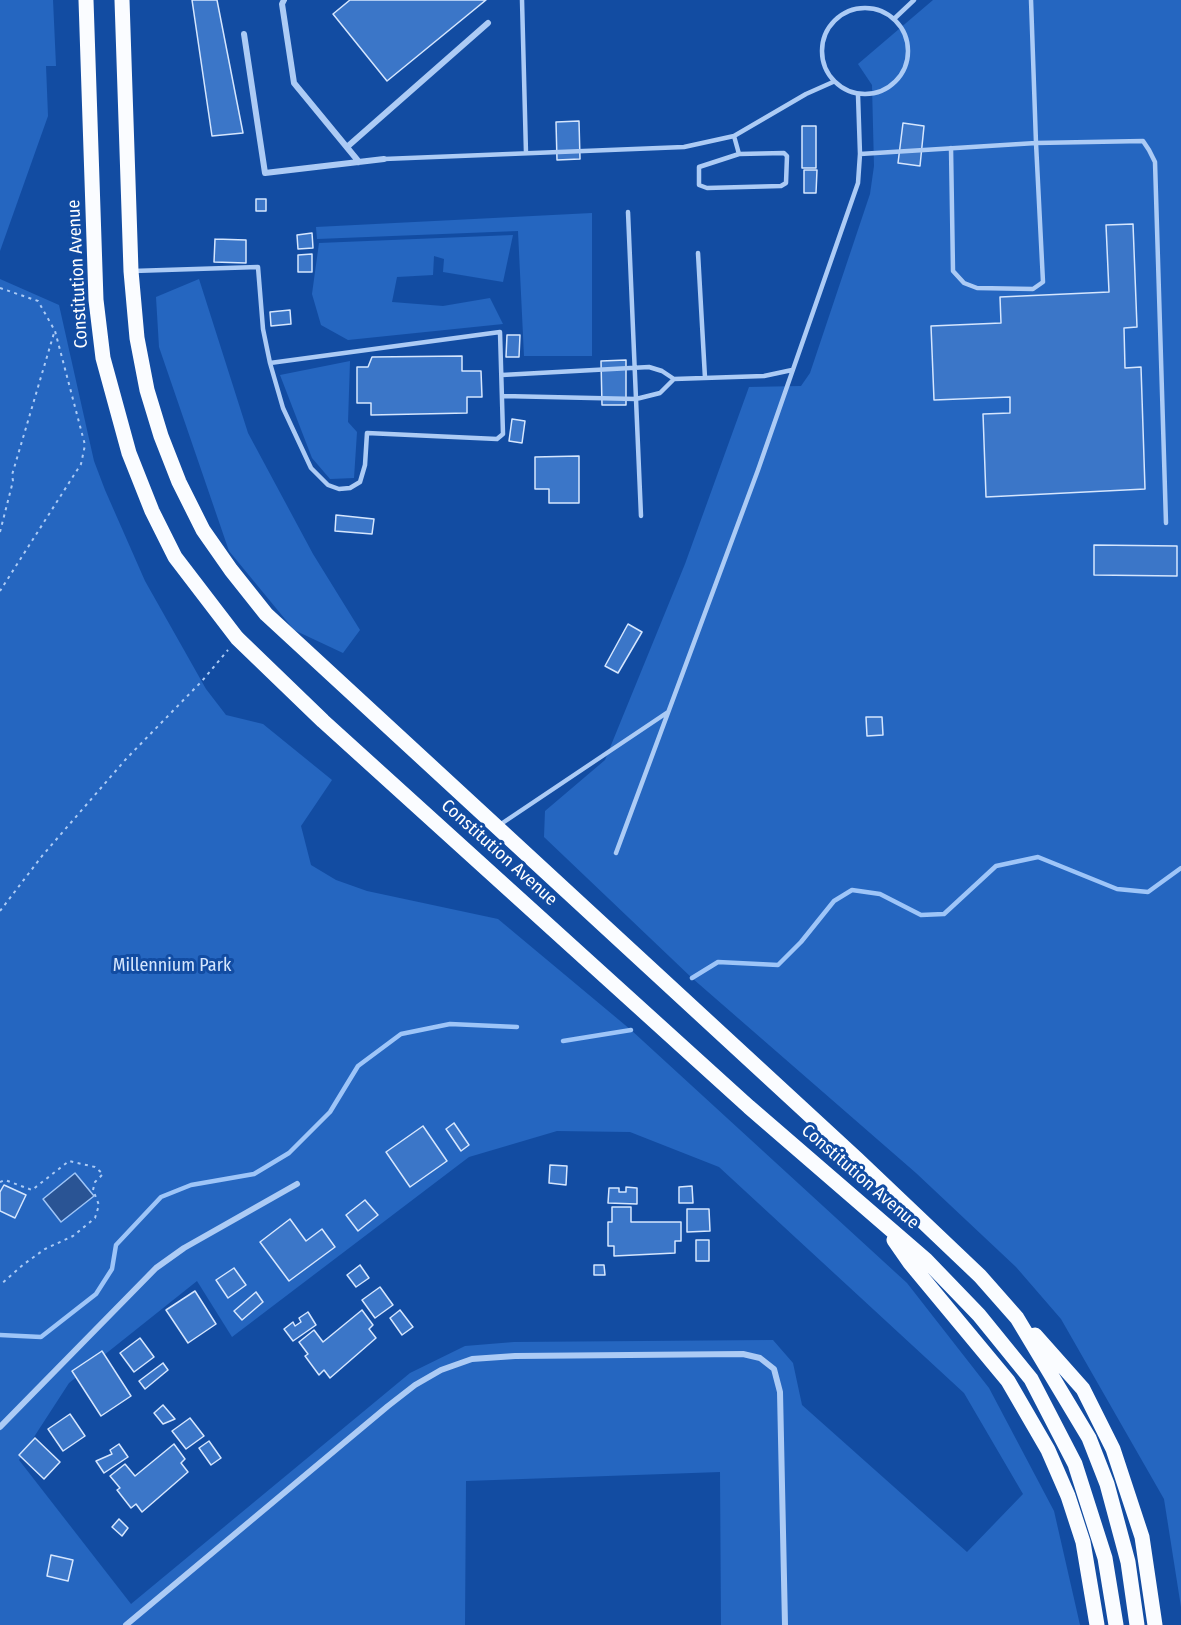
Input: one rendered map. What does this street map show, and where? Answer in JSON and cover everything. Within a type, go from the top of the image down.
[{"type":"main road","name":"Constitution Avenue","points":[[86,0],[96,300],[103,358],[129,453],[153,511],[176,557],[237,638],[323,721],[749,1107],[881,1220],[954,1287],[1009,1349],[1030,1379],[1075,1464],[1091,1508],[1105,1558],[1116,1625]]},
{"type":"main road","name":"Constitution Avenue","points":[[122,0],[131,271],[137,338],[147,390],[179,482],[203,530],[266,614],[980,1276],[1017,1318],[1089,1438],[1107,1484],[1128,1562],[1137,1625]]},
{"type":"main road","points":[[881,1220],[910,1263],[1008,1382],[1048,1450],[1068,1496],[1083,1542],[1097,1625]]},
{"type":"main road","points":[[1017,1318],[1051,1350],[1083,1389],[1113,1449],[1142,1537],[1155,1625]]},
{"type":"street","points":[[284,0],[282,4],[294,83],[359,162]]},
{"type":"street","points":[[347,147],[488,23]]},
{"type":"street","points":[[244,34],[265,173],[384,159]]},
{"type":"street","points":[[0,1427],[156,1268],[184,1248],[297,1184]]},
{"type":"street","points":[[126,1625],[388,1406],[415,1385],[441,1370],[472,1359],[515,1356],[743,1354],[760,1358],[774,1369],[780,1392],[785,1625]]},
{"type":"lane","points":[[522,0],[526,153]]},
{"type":"lane","points":[[895,18],[914,0]]},
{"type":"lane","points":[[951,148],[953,271],[964,283],[977,288],[1033,289],[1043,282],[1031,0]]},
{"type":"lane","points":[[875,8],[895,18],[906,36],[908,60],[898,81],[878,94],[858,95],[833,82],[822,61],[823,39],[834,20],[854,9],[875,8]]},
{"type":"lane","points":[[384,159],[684,147],[734,136],[806,94],[833,82]]},
{"type":"lane","points":[[616,854],[793,370],[858,183],[860,154],[858,95]]},
{"type":"lane","points":[[734,136],[739,154]]},
{"type":"lane","points":[[860,154],[1036,143],[1143,141],[1155,162],[1166,523]]},
{"type":"lane","points":[[784,153],[787,167],[786,183],[781,186],[707,188],[699,185],[699,167],[739,154],[784,153]]},
{"type":"lane","points":[[628,212],[641,516]]},
{"type":"lane","points":[[698,253],[705,378]]},
{"type":"lane","points":[[131,271],[258,267],[263,329],[270,363],[283,408],[311,468],[328,485],[339,489],[350,488],[360,482],[365,465],[367,433],[497,440],[503,434],[500,332],[270,363]]},
{"type":"lane","points":[[502,375],[635,367],[662,371],[674,380]]},
{"type":"lane","points":[[503,396],[636,399],[660,393],[674,380],[764,376],[793,370]]},
{"type":"lane","points":[[496,827],[668,712]]},
{"type":"path","points":[[0,288],[38,301],[55,331],[85,445],[81,464],[0,591]]},
{"type":"path","points":[[0,532],[13,481],[12,475],[55,331]]},
{"type":"path","points":[[0,911],[42,856],[126,759],[202,681],[237,638]]},
{"type":"path","points":[[0,1182],[5,1180],[32,1190],[69,1161],[95,1167],[103,1174],[95,1182],[93,1191],[99,1205],[95,1218],[73,1236],[45,1249],[0,1285]]},
{"type":"green space","points":[[0,0],[53,0],[56,66],[46,66],[48,116],[0,251]]},
{"type":"green space","points":[[933,0],[1181,0],[1181,1607],[1164,1499],[1061,1319],[1016,1267],[916,1173],[692,978],[544,837],[545,811],[605,760],[685,564],[749,387],[801,386],[810,373],[870,194],[874,166],[872,85],[858,64]]},
{"type":"green space","points":[[592,213],[592,356],[524,356],[518,231],[317,239],[316,227]]},
{"type":"green space","points":[[513,235],[503,282],[443,272],[444,259],[434,256],[433,275],[397,277],[392,302],[443,306],[490,298],[503,324],[348,340],[321,325],[312,294],[319,243]]},
{"type":"green space","name":"Millennium Park","points":[[0,279],[59,305],[94,461],[105,490],[145,581],[206,689],[226,715],[263,724],[332,780],[301,826],[311,865],[336,880],[367,891],[498,919],[631,1030],[907,1283],[989,1388],[1054,1511],[1080,1625],[721,1625],[720,1472],[466,1481],[465,1625],[0,1625]],"holes":[[[557,1131],[630,1132],[719,1167],[964,1393],[1023,1494],[967,1552],[802,1405],[793,1363],[773,1340],[514,1342],[465,1346],[410,1373],[131,1604],[19,1460],[69,1383],[197,1281],[232,1337],[469,1157]]]},
{"type":"green space","points":[[199,279],[248,433],[313,554],[360,630],[343,653],[294,630],[229,551],[159,347],[156,297]]},
{"type":"green space","points":[[350,361],[348,422],[357,432],[354,478],[330,479],[312,458],[280,375]]},
{"type":"shaded area","points":[[75,1173],[94,1196],[61,1222],[43,1199]]},
{"type":"building","points":[[192,0],[217,0],[243,133],[212,136]]},
{"type":"building","points":[[350,0],[486,0],[387,81],[333,14]]},
{"type":"building","points":[[579,121],[580,159],[557,160],[556,122]]},
{"type":"building","points":[[903,123],[924,126],[920,166],[898,163]]},
{"type":"building","points":[[802,126],[816,126],[816,168],[802,168]]},
{"type":"building","points":[[804,170],[817,170],[816,193],[804,193]]},
{"type":"building","points":[[256,199],[266,199],[266,211],[256,211]]},
{"type":"building","points":[[1133,224],[1137,327],[1124,328],[1125,368],[1141,367],[1145,489],[986,497],[983,414],[1010,413],[1010,397],[934,400],[931,326],[1001,323],[1000,297],[1109,292],[1106,225]]},
{"type":"building","points":[[312,233],[313,248],[298,249],[297,235]]},
{"type":"building","points":[[215,239],[246,240],[246,263],[214,262]]},
{"type":"building","points":[[312,254],[312,272],[298,272],[298,255]]},
{"type":"building","points":[[290,310],[291,324],[271,326],[270,312]]},
{"type":"building","points":[[507,335],[520,335],[519,357],[506,357]]},
{"type":"building","points":[[462,356],[462,371],[481,371],[482,397],[467,397],[467,413],[371,415],[371,403],[357,403],[357,367],[368,367],[372,357]]},
{"type":"building","points":[[626,360],[626,405],[602,405],[601,361]]},
{"type":"building","points":[[512,419],[525,421],[522,443],[509,441]]},
{"type":"building","points":[[579,456],[579,503],[549,503],[549,489],[535,489],[535,457]]},
{"type":"building","points":[[336,515],[374,519],[372,534],[335,531]]},
{"type":"building","points":[[1094,545],[1177,546],[1177,576],[1094,575]]},
{"type":"building","points":[[628,624],[642,632],[618,673],[605,666]]},
{"type":"building","points":[[866,717],[882,717],[883,735],[867,736]]},
{"type":"building","points":[[454,1123],[469,1145],[461,1151],[446,1129]]},
{"type":"building","points":[[423,1126],[447,1161],[410,1187],[386,1152]]},
{"type":"building","points":[[550,1165],[567,1166],[566,1185],[549,1183]]},
{"type":"building","points":[[4,1185],[26,1195],[15,1218],[0,1211],[0,1192]]},
{"type":"building","points":[[692,1186],[693,1203],[679,1203],[679,1187]]},
{"type":"building","points":[[626,1187],[637,1188],[637,1204],[608,1203],[609,1188],[619,1188],[619,1192],[626,1192]]},
{"type":"building","points":[[365,1200],[378,1215],[358,1231],[346,1215]]},
{"type":"building","points":[[612,1207],[631,1207],[631,1222],[681,1222],[681,1241],[675,1241],[675,1253],[614,1256],[614,1246],[608,1246],[608,1222],[612,1222]]},
{"type":"building","points":[[687,1209],[709,1209],[710,1231],[687,1232]]},
{"type":"building","points":[[290,1219],[306,1241],[322,1229],[335,1247],[289,1281],[260,1242]]},
{"type":"building","points":[[696,1240],[709,1240],[709,1261],[696,1261]]},
{"type":"building","points":[[360,1265],[369,1278],[356,1287],[347,1275]]},
{"type":"building","points":[[594,1265],[604,1265],[605,1275],[594,1275]]},
{"type":"building","points":[[234,1268],[246,1285],[228,1298],[216,1280]]},
{"type":"building","points":[[380,1287],[393,1305],[375,1318],[362,1300]]},
{"type":"building","points":[[195,1291],[216,1324],[188,1343],[166,1310]]},
{"type":"building","points":[[256,1292],[263,1302],[242,1320],[234,1311]]},
{"type":"building","points":[[362,1310],[373,1325],[369,1329],[376,1338],[330,1378],[324,1370],[319,1375],[305,1356],[308,1354],[299,1342],[314,1330],[323,1342]]},
{"type":"building","points":[[400,1310],[413,1327],[402,1335],[390,1318]]},
{"type":"building","points":[[308,1312],[316,1325],[293,1341],[284,1329],[293,1322],[295,1326],[301,1322],[299,1318]]},
{"type":"building","points":[[140,1338],[154,1357],[134,1372],[120,1353]]},
{"type":"building","points":[[102,1351],[131,1396],[101,1416],[72,1371]]},
{"type":"building","points":[[163,1363],[168,1370],[145,1389],[139,1381]]},
{"type":"building","points":[[163,1405],[175,1419],[163,1424],[154,1413]]},
{"type":"building","points":[[70,1414],[85,1436],[63,1451],[48,1429]]},
{"type":"building","points":[[190,1418],[204,1436],[186,1449],[172,1431]]},
{"type":"building","points":[[35,1438],[60,1462],[44,1479],[19,1455]]},
{"type":"building","points":[[209,1441],[221,1458],[211,1465],[199,1448]]},
{"type":"building","points":[[119,1444],[128,1457],[104,1473],[96,1461],[112,1454],[110,1450]]},
{"type":"building","points":[[174,1444],[185,1459],[181,1463],[188,1472],[142,1512],[136,1504],[131,1508],[117,1490],[120,1488],[110,1476],[125,1464],[135,1476]]},
{"type":"building","points":[[119,1519],[128,1528],[122,1536],[112,1527]]},
{"type":"building","points":[[51,1555],[73,1560],[68,1581],[47,1576]]},
{"type":"waterway","points":[[692,978],[718,962],[778,965],[801,942],[834,901],[852,890],[880,894],[921,915],[944,914],[996,866],[1038,857],[1117,889],[1148,892],[1181,868]]},
{"type":"waterway","points":[[0,1335],[41,1337],[96,1294],[112,1269],[116,1245],[161,1197],[191,1185],[254,1174],[289,1153],[330,1112],[358,1066],[401,1034],[450,1024],[517,1027]]},
{"type":"waterway","points":[[563,1041],[631,1030]]}]
